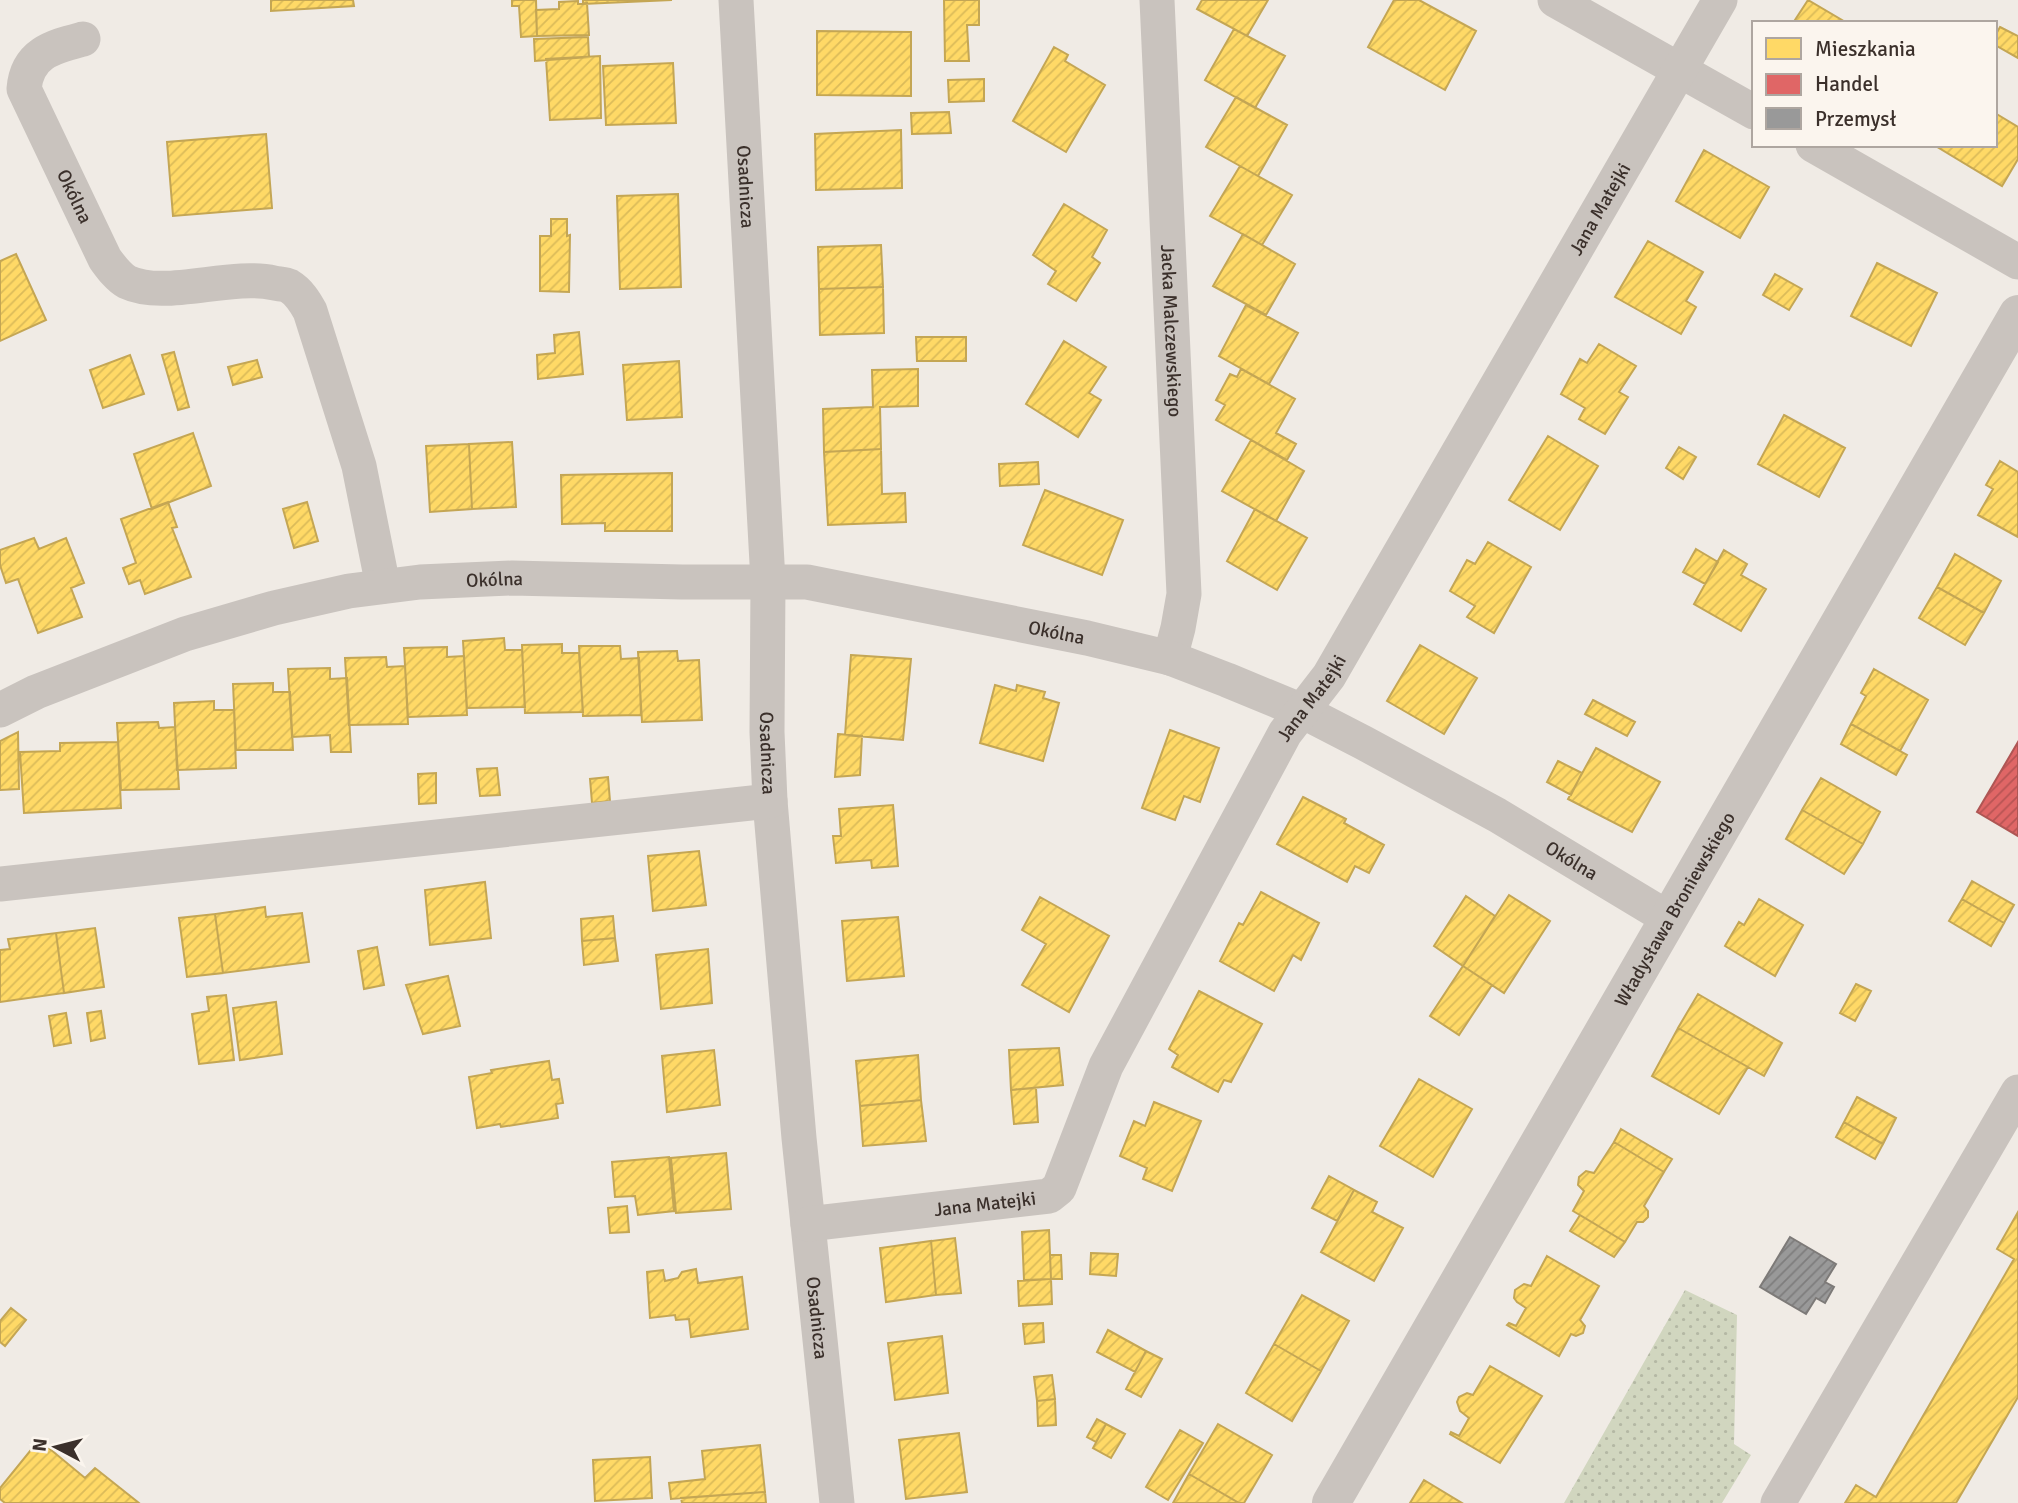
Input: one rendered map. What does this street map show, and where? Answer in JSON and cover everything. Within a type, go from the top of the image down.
[{"type":"street","name":"Osadnicza","points":[[736,0],[768,581],[767,732],[771,801],[808,1224],[837,1503]]},
{"type":"street","name":"Jacka Malczewskiego","points":[[1157,0],[1184,594],[1170,658]]},
{"type":"street","points":[[1555,0],[1752,111]]},
{"type":"street","name":"Jana Matejki","points":[[808,1224],[1049,1196],[1059,1188],[1106,1066],[1285,733],[1329,676],[1720,0]]},
{"type":"street","name":"Okólna","points":[[83,39],[50,48],[41,55],[25,76],[24,89],[105,259],[126,282],[137,285],[165,288],[228,281],[265,281],[289,286],[303,298],[310,312],[359,466],[383,586]]},
{"type":"street","points":[[1817,147],[2018,262]]},
{"type":"street","name":"Władysława Broniewskiego","points":[[1331,1503],[2018,314]]},
{"type":"street","name":"Okólna","points":[[0,710],[36,692],[185,634],[314,598],[383,586],[512,578],[807,582],[1087,638],[1170,658],[1302,711],[1497,815],[1668,918]]},
{"type":"street","points":[[0,884],[771,801]]},
{"type":"street","points":[[1778,1503],[2018,1092]]},
{"type":"green space","points":[[1685,1290],[1737,1315],[1734,1444],[1751,1455],[1722,1503],[1564,1503]]},
{"type":"building: Mieszkania","points":[[271,0],[353,0],[354,6],[271,11]]},
{"type":"building: Mieszkania","points":[[512,0],[536,0],[537,36],[521,37],[519,6],[512,6]]},
{"type":"building: Mieszkania","points":[[583,0],[672,0],[583,4]]},
{"type":"building: Mieszkania","points":[[944,0],[979,0],[979,25],[967,25],[969,61],[945,61]]},
{"type":"building: Mieszkania","points":[[1202,0],[1268,0],[1247,36],[1197,9]]},
{"type":"building: Mieszkania","points":[[1394,0],[1419,0],[1476,31],[1445,90],[1368,47]]},
{"type":"building: Mieszkania","points":[[1808,0],[1844,21],[1794,21]]},
{"type":"building: Mieszkania","points":[[578,1],[578,4],[587,3],[589,35],[537,36],[536,10],[559,9],[559,2]]},
{"type":"building: Mieszkania","points":[[2000,27],[2018,36],[2018,58],[1997,46],[1997,32]]},
{"type":"building: Mieszkania","points":[[1234,29],[1285,56],[1255,108],[1205,80]]},
{"type":"building: Mieszkania","points":[[817,31],[911,32],[911,96],[817,95]]},
{"type":"building: Mieszkania","points":[[588,37],[589,57],[535,61],[534,39]]},
{"type":"building: Mieszkania","points":[[1054,47],[1068,55],[1065,61],[1105,85],[1066,152],[1013,121]]},
{"type":"building: Mieszkania","points":[[600,56],[601,118],[550,120],[546,59]]},
{"type":"building: Mieszkania","points":[[673,63],[676,123],[606,125],[603,66]]},
{"type":"building: Mieszkania","points":[[984,79],[984,101],[949,102],[948,80]]},
{"type":"building: Mieszkania","points":[[1236,97],[1287,125],[1258,176],[1206,147]]},
{"type":"building: Mieszkania","points":[[949,112],[951,133],[912,134],[911,113]]},
{"type":"building: Mieszkania","points":[[1997,114],[2018,127],[2018,159],[2002,186],[1937,147],[1997,147]]},
{"type":"building: Mieszkania","points":[[901,130],[902,188],[816,190],[815,134]]},
{"type":"building: Mieszkania","points":[[266,134],[272,208],[173,216],[167,142]]},
{"type":"building: Mieszkania","points":[[1704,150],[1769,187],[1740,238],[1676,201]]},
{"type":"building: Mieszkania","points":[[1240,166],[1292,195],[1262,245],[1210,216]]},
{"type":"building: Mieszkania","points":[[678,194],[681,287],[620,289],[617,196]]},
{"type":"building: Mieszkania","points":[[1064,204],[1107,230],[1092,257],[1100,263],[1076,301],[1048,284],[1056,271],[1033,255]]},
{"type":"building: Mieszkania","points":[[551,219],[567,219],[567,236],[570,235],[569,292],[540,291],[540,236],[551,236]]},
{"type":"building: Mieszkania","points":[[1243,234],[1295,264],[1266,315],[1213,286]]},
{"type":"building: Mieszkania","points":[[1648,241],[1703,272],[1686,301],[1696,307],[1681,334],[1615,297]]},
{"type":"building: Mieszkania","points":[[881,245],[883,287],[819,289],[818,247]]},
{"type":"building: Mieszkania","points":[[16,254],[46,320],[0,341],[0,261]]},
{"type":"building: Mieszkania","points":[[1877,263],[1937,293],[1911,346],[1851,316]]},
{"type":"building: Mieszkania","points":[[1775,274],[1802,289],[1789,310],[1763,295]]},
{"type":"building: Mieszkania","points":[[883,287],[884,333],[820,335],[819,289]]},
{"type":"building: Mieszkania","points":[[1246,305],[1298,333],[1269,384],[1219,356]]},
{"type":"building: Mieszkania","points":[[579,332],[583,374],[538,379],[537,355],[555,353],[554,335]]},
{"type":"building: Mieszkania","points":[[916,337],[966,337],[966,361],[917,361]]},
{"type":"building: Mieszkania","points":[[1064,341],[1106,367],[1089,393],[1101,400],[1078,437],[1026,404]]},
{"type":"building: Mieszkania","points":[[1599,344],[1636,366],[1619,392],[1628,397],[1605,434],[1579,419],[1585,408],[1561,394],[1580,359],[1587,363]]},
{"type":"building: Mieszkania","points":[[174,352],[189,407],[178,410],[162,355]]},
{"type":"building: Mieszkania","points":[[130,355],[144,394],[103,408],[90,370]]},
{"type":"building: Mieszkania","points":[[257,360],[262,377],[233,385],[228,367]]},
{"type":"building: Mieszkania","points":[[679,361],[682,417],[627,420],[623,365]]},
{"type":"building: Mieszkania","points":[[918,369],[918,406],[880,407],[881,449],[824,452],[823,409],[873,407],[872,370]]},
{"type":"building: Mieszkania","points":[[1241,369],[1295,399],[1276,433],[1296,444],[1287,460],[1216,420],[1225,405],[1216,400],[1230,374],[1237,377]]},
{"type":"building: Mieszkania","points":[[1784,415],[1845,448],[1819,497],[1758,464]]},
{"type":"building: Mieszkania","points":[[193,433],[211,486],[152,509],[134,454]]},
{"type":"building: Mieszkania","points":[[1548,436],[1598,466],[1560,530],[1509,500]]},
{"type":"building: Mieszkania","points":[[1251,440],[1304,471],[1276,521],[1222,491]]},
{"type":"building: Mieszkania","points":[[512,442],[516,507],[472,509],[469,444]]},
{"type":"building: Mieszkania","points":[[469,444],[472,509],[430,512],[426,446]]},
{"type":"building: Mieszkania","points":[[1679,447],[1696,457],[1683,479],[1666,468]]},
{"type":"building: Mieszkania","points":[[881,449],[882,494],[905,493],[906,522],[828,525],[824,452]]},
{"type":"building: Mieszkania","points":[[2000,461],[2018,472],[2018,537],[1978,515],[1993,489],[1986,485]]},
{"type":"building: Mieszkania","points":[[1038,462],[1039,484],[1000,486],[999,464]]},
{"type":"building: Mieszkania","points":[[672,473],[672,531],[605,531],[605,523],[562,524],[561,475]]},
{"type":"building: Mieszkania","points":[[1045,490],[1123,520],[1102,575],[1023,545]]},
{"type":"building: Mieszkania","points":[[168,502],[177,527],[172,528],[191,577],[145,594],[140,580],[129,584],[123,568],[136,563],[121,519]]},
{"type":"building: Mieszkania","points":[[307,502],[318,541],[294,548],[283,509]]},
{"type":"building: Mieszkania","points":[[1255,509],[1307,538],[1277,590],[1227,561]]},
{"type":"building: Mieszkania","points":[[34,538],[39,549],[66,538],[84,583],[71,588],[82,617],[38,633],[18,579],[6,583],[0,565],[0,550]]},
{"type":"building: Mieszkania","points":[[1488,542],[1531,567],[1494,633],[1467,617],[1475,606],[1450,591],[1467,560],[1475,564]]},
{"type":"building: Mieszkania","points":[[1696,549],[1718,562],[1705,584],[1683,572]]},
{"type":"building: Mieszkania","points":[[1724,550],[1747,564],[1741,575],[1766,589],[1741,631],[1694,604]]},
{"type":"building: Mieszkania","points":[[1955,554],[2001,581],[1984,613],[1937,587]]},
{"type":"building: Mieszkania","points":[[1937,587],[1984,613],[1965,645],[1919,618]]},
{"type":"building: Mieszkania","points":[[504,638],[505,650],[522,650],[525,707],[467,708],[463,641]]},
{"type":"building: Mieszkania","points":[[562,644],[562,653],[579,653],[583,712],[525,713],[522,645]]},
{"type":"building: Mieszkania","points":[[1420,645],[1477,678],[1444,734],[1387,701]]},
{"type":"building: Mieszkania","points":[[579,646],[620,646],[621,659],[639,658],[641,715],[583,716]]},
{"type":"building: Mieszkania","points":[[447,647],[447,657],[464,656],[467,715],[408,717],[404,648]]},
{"type":"building: Mieszkania","points":[[677,651],[678,661],[699,660],[702,720],[642,722],[638,652]]},
{"type":"building: Mieszkania","points":[[851,655],[911,659],[903,740],[845,735]]},
{"type":"building: Mieszkania","points":[[386,657],[387,667],[405,666],[408,724],[349,725],[345,658]]},
{"type":"building: Mieszkania","points":[[330,668],[330,679],[347,678],[351,752],[331,752],[330,735],[292,737],[288,669]]},
{"type":"building: Mieszkania","points":[[1874,669],[1928,700],[1900,751],[1851,724],[1866,696],[1861,693]]},
{"type":"building: Mieszkania","points":[[273,683],[273,692],[290,692],[293,750],[236,750],[233,684]]},
{"type":"building: Mieszkania","points":[[995,685],[1016,691],[1017,685],[1045,692],[1043,698],[1059,703],[1043,761],[980,743]]},
{"type":"building: Mieszkania","points":[[1593,700],[1635,722],[1627,736],[1585,714]]},
{"type":"building: Mieszkania","points":[[214,701],[214,710],[234,710],[236,768],[177,770],[174,703]]},
{"type":"building: Mieszkania","points":[[158,722],[159,728],[175,727],[179,789],[121,790],[117,723]]},
{"type":"building: Mieszkania","points":[[1851,724],[1907,755],[1896,775],[1841,744]]},
{"type":"building: Mieszkania","points":[[1170,730],[1219,748],[1200,802],[1184,796],[1175,820],[1142,808]]},
{"type":"building: Mieszkania","points":[[18,732],[19,789],[0,790],[0,741]]},
{"type":"building: Mieszkania","points":[[838,734],[862,736],[860,775],[835,777]]},
{"type":"building: Mieszkania","points":[[118,742],[121,808],[24,813],[20,752],[60,751],[60,743]]},
{"type":"building: Mieszkania","points":[[1596,748],[1660,782],[1632,832],[1568,799]]},
{"type":"building: Mieszkania","points":[[1558,761],[1582,773],[1571,795],[1547,782]]},
{"type":"building: Mieszkania","points":[[497,768],[500,795],[480,796],[477,769]]},
{"type":"building: Mieszkania","points":[[436,773],[436,803],[419,804],[418,774]]},
{"type":"building: Mieszkania","points":[[608,777],[610,801],[592,803],[590,779]]},
{"type":"building: Mieszkania","points":[[1821,778],[1880,812],[1863,844],[1802,810]]},
{"type":"building: Mieszkania","points":[[1303,797],[1346,819],[1344,823],[1384,845],[1369,873],[1355,866],[1347,882],[1277,844]]},
{"type":"building: Mieszkania","points":[[893,805],[898,866],[872,868],[871,860],[836,863],[833,836],[841,836],[839,809]]},
{"type":"building: Mieszkania","points":[[1802,810],[1863,844],[1844,874],[1786,839]]},
{"type":"building: Mieszkania","points":[[699,851],[706,905],[653,911],[648,856]]},
{"type":"building: Mieszkania","points":[[1972,881],[2014,905],[2004,923],[1962,899]]},
{"type":"building: Mieszkania","points":[[485,882],[491,938],[430,945],[425,890]]},
{"type":"building: Mieszkania","points":[[1261,892],[1319,923],[1301,960],[1293,955],[1274,991],[1220,961],[1239,923],[1243,925]]},
{"type":"building: Mieszkania","points":[[1509,895],[1550,921],[1504,993],[1463,966]]},
{"type":"building: Mieszkania","points":[[1466,896],[1495,916],[1463,966],[1434,946]]},
{"type":"building: Mieszkania","points":[[1040,897],[1109,936],[1069,1012],[1022,985],[1046,944],[1022,930]]},
{"type":"building: Mieszkania","points":[[1759,899],[1803,925],[1775,976],[1725,946],[1739,922],[1744,925]]},
{"type":"building: Mieszkania","points":[[1962,899],[2004,923],[1991,946],[1949,921]]},
{"type":"building: Mieszkania","points":[[265,907],[266,917],[302,913],[309,962],[223,973],[215,914]]},
{"type":"building: Mieszkania","points":[[215,914],[223,973],[187,977],[179,918]]},
{"type":"building: Mieszkania","points":[[613,916],[615,938],[582,941],[581,919]]},
{"type":"building: Mieszkania","points":[[898,917],[904,976],[847,981],[842,921]]},
{"type":"building: Mieszkania","points":[[95,928],[104,987],[64,993],[56,933]]},
{"type":"building: Mieszkania","points":[[56,933],[64,993],[0,1002],[0,950],[10,949],[8,939]]},
{"type":"building: Mieszkania","points":[[615,938],[618,961],[584,965],[582,941]]},
{"type":"building: Mieszkania","points":[[377,947],[384,985],[364,989],[358,951]]},
{"type":"building: Mieszkania","points":[[708,949],[712,1003],[661,1009],[656,955]]},
{"type":"building: Mieszkania","points":[[1463,966],[1492,985],[1459,1035],[1430,1016]]},
{"type":"building: Mieszkania","points":[[448,976],[460,1026],[423,1034],[406,985]]},
{"type":"building: Mieszkania","points":[[1856,984],[1871,991],[1855,1021],[1840,1013]]},
{"type":"building: Mieszkania","points":[[1199,991],[1262,1024],[1231,1082],[1224,1080],[1218,1092],[1172,1067],[1178,1055],[1169,1049]]},
{"type":"building: Mieszkania","points":[[1698,994],[1782,1043],[1764,1076],[1678,1028]]},
{"type":"building: Mieszkania","points":[[226,995],[234,1060],[199,1064],[192,1014],[209,1011],[207,997]]},
{"type":"building: Mieszkania","points":[[276,1002],[282,1054],[240,1060],[233,1008]]},
{"type":"building: Mieszkania","points":[[101,1011],[105,1038],[91,1041],[87,1013]]},
{"type":"building: Mieszkania","points":[[66,1013],[71,1043],[54,1046],[49,1016]]},
{"type":"building: Mieszkania","points":[[1678,1028],[1748,1067],[1719,1114],[1652,1076]]},
{"type":"building: Mieszkania","points":[[1059,1048],[1063,1085],[1011,1090],[1009,1050]]},
{"type":"building: Mieszkania","points":[[714,1050],[720,1105],[667,1112],[662,1056]]},
{"type":"building: Mieszkania","points":[[918,1055],[921,1100],[860,1106],[856,1061]]},
{"type":"building: Mieszkania","points":[[549,1061],[552,1080],[559,1079],[563,1103],[556,1104],[558,1118],[477,1128],[469,1077],[492,1073],[491,1070]]},
{"type":"building: Mieszkania","points":[[1419,1079],[1472,1109],[1433,1177],[1380,1146]]},
{"type":"building: Mieszkania","points":[[1036,1088],[1038,1122],[1014,1124],[1011,1090]]},
{"type":"building: Mieszkania","points":[[1857,1097],[1896,1118],[1883,1144],[1844,1122]]},
{"type":"building: Mieszkania","points":[[921,1100],[926,1141],[863,1146],[860,1106]]},
{"type":"building: Mieszkania","points":[[1154,1102],[1201,1121],[1172,1191],[1143,1179],[1147,1168],[1120,1156],[1134,1121],[1145,1126]]},
{"type":"building: Mieszkania","points":[[1844,1122],[1883,1144],[1875,1159],[1836,1137]]},
{"type":"building: Mieszkania","points":[[1621,1129],[1672,1159],[1664,1172],[1614,1142]]},
{"type":"building: Mieszkania","points":[[1614,1142],[1664,1172],[1644,1206],[1648,1217],[1643,1222],[1637,1222],[1625,1242],[1573,1211],[1584,1191],[1578,1185],[1579,1177],[1586,1171],[1594,1173]]},
{"type":"building: Mieszkania","points":[[726,1153],[731,1209],[676,1213],[671,1158]]},
{"type":"building: Mieszkania","points":[[669,1157],[674,1211],[638,1215],[635,1196],[615,1197],[612,1162]]},
{"type":"building: Mieszkania","points":[[1329,1176],[1354,1190],[1337,1221],[1312,1208]]},
{"type":"building: Mieszkania","points":[[1354,1190],[1377,1202],[1372,1212],[1403,1228],[1374,1281],[1321,1252]]},
{"type":"building: Mieszkania","points":[[627,1206],[629,1232],[610,1233],[608,1208]]},
{"type":"building: Mieszkania","points":[[2018,1212],[2018,1397],[1956,1503],[1845,1503],[1856,1485],[1876,1497],[2014,1259],[1997,1249]]},
{"type":"building: Mieszkania","points":[[1580,1215],[1625,1242],[1614,1257],[1570,1231]]},
{"type":"building: Mieszkania","points":[[1049,1230],[1051,1279],[1024,1280],[1022,1232]]},
{"type":"building: Mieszkania","points":[[955,1238],[961,1293],[936,1295],[931,1241]]},
{"type":"building: Mieszkania","points":[[931,1241],[936,1295],[886,1302],[880,1248]]},
{"type":"building: Mieszkania","points":[[1091,1253],[1118,1254],[1116,1276],[1090,1274]]},
{"type":"building: Mieszkania","points":[[1050,1255],[1061,1255],[1062,1279],[1051,1279]]},
{"type":"building: Mieszkania","points":[[1547,1256],[1599,1286],[1580,1320],[1585,1326],[1583,1333],[1576,1336],[1571,1334],[1559,1356],[1507,1325],[1509,1323],[1516,1326],[1526,1308],[1514,1298],[1515,1290],[1524,1284],[1531,1286]]},
{"type":"building: Mieszkania","points":[[696,1269],[698,1283],[742,1277],[748,1329],[691,1337],[689,1319],[676,1320],[675,1315],[650,1318],[647,1272],[663,1270],[665,1281],[678,1278],[682,1272]]},
{"type":"building: Mieszkania","points":[[1051,1279],[1052,1304],[1019,1306],[1018,1281]]},
{"type":"building: Mieszkania","points":[[1302,1295],[1349,1321],[1321,1371],[1274,1344]]},
{"type":"building: Mieszkania","points":[[11,1308],[26,1320],[5,1346],[0,1342],[0,1321]]},
{"type":"building: Mieszkania","points":[[1043,1323],[1044,1342],[1025,1344],[1023,1324]]},
{"type":"building: Mieszkania","points":[[1108,1330],[1146,1351],[1135,1372],[1097,1352]]},
{"type":"building: Mieszkania","points":[[942,1336],[948,1393],[895,1400],[888,1343]]},
{"type":"building: Mieszkania","points":[[1274,1344],[1321,1371],[1292,1421],[1246,1393]]},
{"type":"building: Mieszkania","points":[[1146,1351],[1162,1359],[1141,1397],[1126,1389]]},
{"type":"building: Mieszkania","points":[[1490,1366],[1542,1396],[1500,1463],[1450,1434],[1451,1432],[1459,1436],[1469,1418],[1460,1411],[1457,1402],[1459,1397],[1467,1393],[1473,1395]]},
{"type":"building: Mieszkania","points":[[1052,1375],[1055,1399],[1037,1401],[1034,1377]]},
{"type":"building: Mieszkania","points":[[1055,1399],[1056,1425],[1038,1426],[1037,1401]]},
{"type":"building: Mieszkania","points":[[1097,1419],[1106,1424],[1096,1442],[1087,1437]]},
{"type":"building: Mieszkania","points":[[1106,1424],[1125,1434],[1111,1458],[1093,1448]]},
{"type":"building: Mieszkania","points":[[1218,1424],[1272,1455],[1244,1503],[1239,1503],[1189,1474]]},
{"type":"building: Mieszkania","points":[[1180,1430],[1203,1443],[1168,1500],[1146,1487]]},
{"type":"building: Mieszkania","points":[[959,1433],[967,1492],[906,1499],[899,1440]]},
{"type":"building: Mieszkania","points":[[39,1440],[85,1478],[95,1468],[139,1503],[5,1503],[0,1499],[0,1488]]},
{"type":"building: Mieszkania","points":[[760,1445],[765,1492],[671,1499],[669,1483],[705,1479],[702,1451]]},
{"type":"building: Mieszkania","points":[[650,1457],[652,1498],[595,1501],[593,1460]]},
{"type":"building: Mieszkania","points":[[1189,1474],[1239,1503],[1173,1503]]},
{"type":"building: Mieszkania","points":[[1424,1480],[1462,1503],[1410,1503]]},
{"type":"building: Mieszkania","points":[[765,1492],[766,1503],[682,1503],[681,1498]]},
{"type":"building: Handel","points":[[2018,742],[2018,836],[1977,812]]},
{"type":"building: Przemysł","points":[[1790,1237],[1836,1264],[1825,1282],[1834,1287],[1825,1303],[1816,1298],[1806,1314],[1760,1287]]}]
